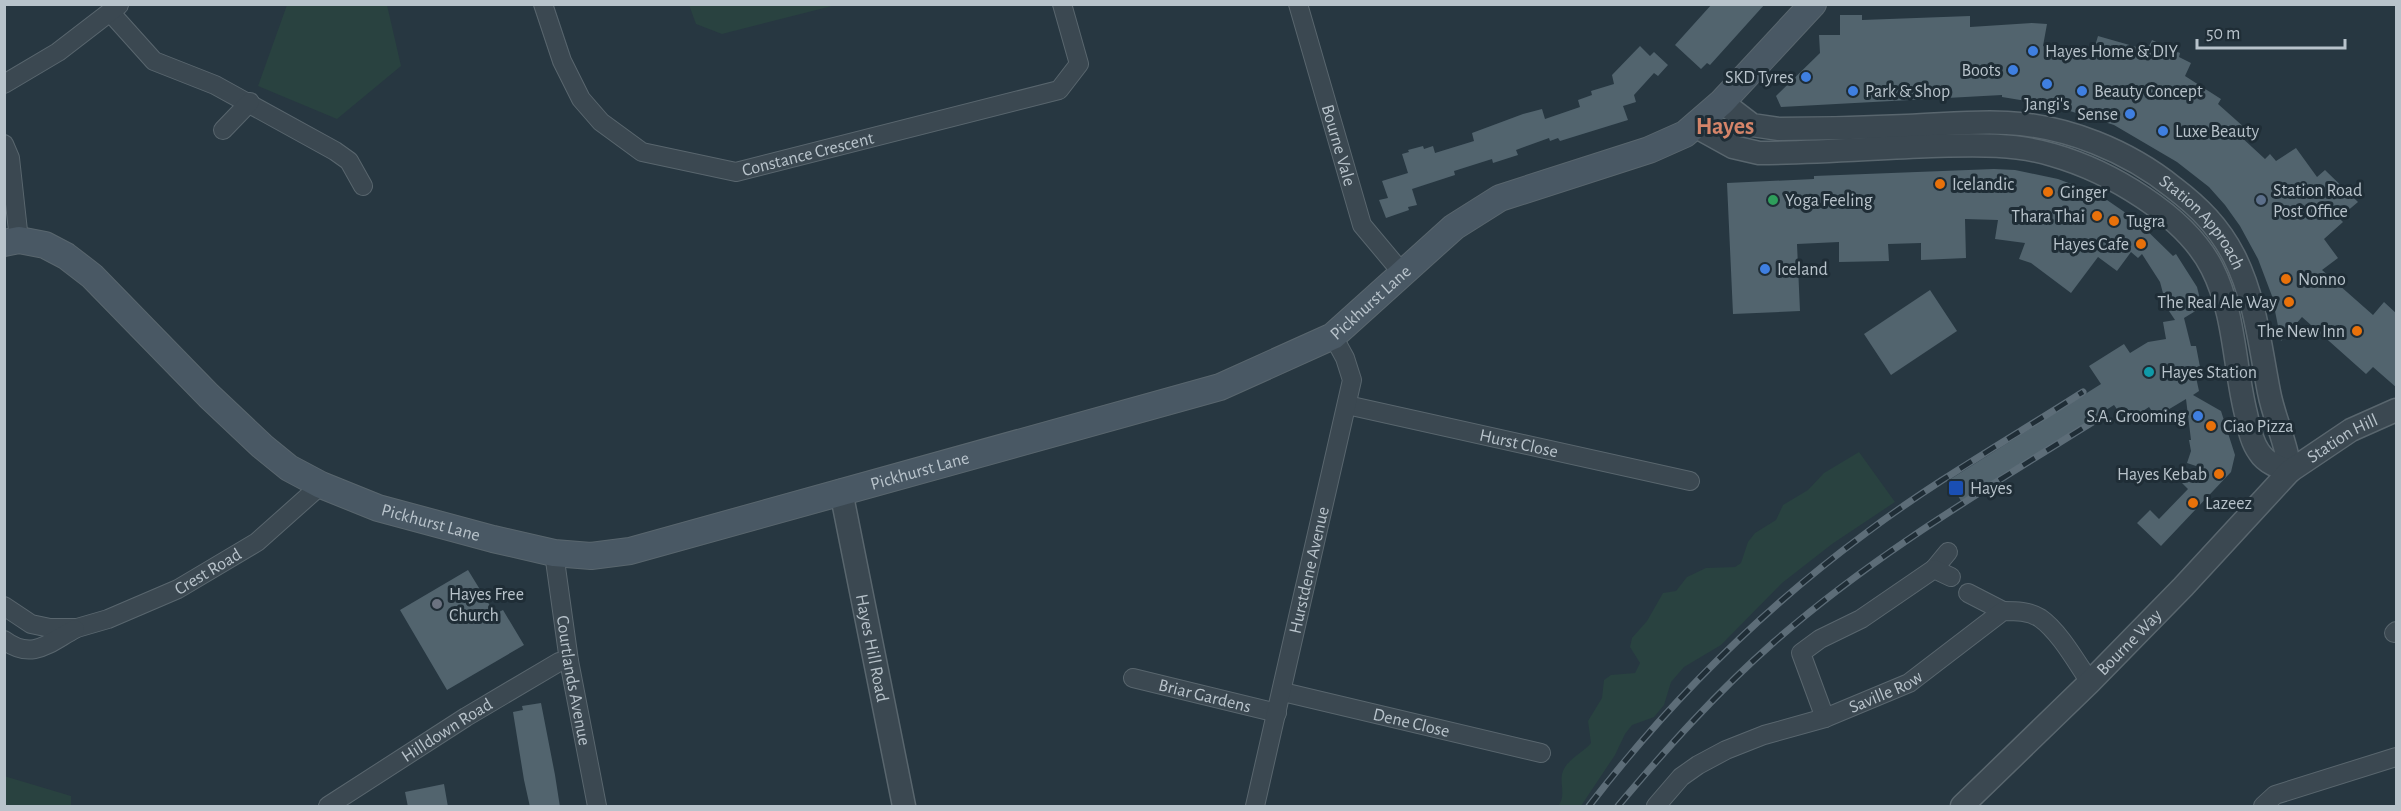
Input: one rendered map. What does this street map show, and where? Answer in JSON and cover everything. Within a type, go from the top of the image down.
[{"type":"main road","name":"Pickhurst Lane","points":[[12,241],[45,245],[66,256],[92,276],[209,396],[289,468],[321,485],[389,511],[493,539],[554,552],[591,556],[630,550],[1220,387],[1333,336],[1454,227],[1500,198],[1649,150],[1673,141],[1695,126],[1722,102],[1813,4]]},
{"type":"street","name":"Constance Crescent","points":[[543,4],[562,61],[571,80],[581,99],[601,122],[642,152],[736,172],[1059,90],[1079,64],[1062,4]]},
{"type":"street","name":"Bourne Vale","points":[[1301,5],[1362,225],[1403,274]]},
{"type":"street","points":[[4,84],[58,52],[115,8],[154,61],[215,85],[250,102],[335,151],[349,161],[363,186]]},
{"type":"street","points":[[223,130],[250,102]]},
{"type":"street","name":"Station Approach","points":[[1722,102],[1752,125],[1779,129],[1994,122],[2031,125],[2099,144],[2148,168],[2206,215],[2222,235],[2234,256],[2246,285],[2254,314],[2272,408],[2284,437],[2290,471]]},
{"type":"street","name":"Station Approach","points":[[1695,126],[1733,147],[1759,153],[1965,145],[2015,147],[2070,160],[2110,178],[2160,211],[2195,243],[2208,261],[2218,281],[2227,309],[2241,396],[2254,442],[2269,462],[2290,471]]},
{"type":"street","points":[[4,144],[10,158],[12,241]]},
{"type":"street","name":"Hurstdene Avenue","points":[[1255,807],[1352,380],[1345,358],[1333,336]]},
{"type":"street","name":"Hurst Close","points":[[1347,405],[1690,481]]},
{"type":"street","name":"Station Hill","points":[[2290,471],[2351,430],[2397,410]]},
{"type":"street","name":"Bourne Way","points":[[1962,807],[2183,587],[2290,471]]},
{"type":"street","name":"Crest Road","points":[[4,640],[12,646],[27,651],[44,647],[77,628],[108,619],[178,589],[257,542],[321,485]]},
{"type":"street","name":"Hayes Hill Road","points":[[841,491],[904,807]]},
{"type":"street","name":"Courtlands Avenue","points":[[554,552],[569,661],[597,807]]},
{"type":"street","points":[[1825,718],[1801,653],[1820,639],[1861,619],[1934,569],[1948,552]]},
{"type":"street","points":[[1934,569],[1951,577]]},
{"type":"street","points":[[1968,593],[2004,611],[2022,611],[2040,618],[2052,630],[2090,682]]},
{"type":"street","name":"Crest Road","points":[[4,606],[31,624],[50,628],[77,628]]},
{"type":"street","name":"Saville Row","points":[[1656,807],[1681,777],[1698,765],[1764,735],[1825,718],[1909,683],[2004,611]]},
{"type":"street","name":"Hilldown Road","points":[[327,807],[466,717],[559,662],[569,661]]},
{"type":"street","name":"Briar Gardens","points":[[1133,678],[1277,713]]},
{"type":"street","name":"Dene Close","points":[[1282,692],[1541,753]]},
{"type":"street","points":[[2263,807],[2275,795],[2397,757]]},
{"type":"green space","points":[[689,4],[836,5],[722,34],[696,24]]},
{"type":"green space","points":[[287,5],[387,5],[401,66],[337,119],[258,86]]},
{"type":"green space","points":[[1859,452],[1895,502],[1832,544],[1782,583],[1721,645],[1684,667],[1671,682],[1664,705],[1654,717],[1632,725],[1625,734],[1615,755],[1581,806],[1558,806],[1562,799],[1564,769],[1591,743],[1588,721],[1602,698],[1604,680],[1611,675],[1635,673],[1640,663],[1630,647],[1632,638],[1647,621],[1663,593],[1676,591],[1687,577],[1706,568],[1735,567],[1741,563],[1748,542],[1755,533],[1776,520],[1783,505],[1808,490],[1824,473]]},
{"type":"green space","points":[[4,776],[71,796],[71,806],[5,806]]},
{"type":"building","points":[[1712,4],[1765,4],[1710,65],[1707,63],[1701,69],[1675,45]]},
{"type":"building","points":[[1840,15],[1862,15],[1862,20],[1970,16],[1970,27],[2047,24],[2043,46],[2091,59],[2098,36],[2147,50],[2152,40],[2180,53],[2179,57],[2191,63],[2185,76],[2221,99],[2218,104],[2245,128],[2239,135],[2265,159],[2270,154],[2276,161],[2296,148],[2317,177],[2325,170],[2358,202],[2339,218],[2343,222],[2324,239],[2338,258],[2322,270],[2373,315],[2384,302],[2397,314],[2397,388],[2373,367],[2366,374],[2302,317],[2281,341],[2272,296],[2258,259],[2240,226],[2225,205],[2209,187],[2177,162],[2114,125],[2051,105],[2002,97],[2002,95],[1781,107],[1776,96],[1820,53],[1819,35],[1840,35]]},
{"type":"building","points":[[1640,46],[1650,56],[1654,52],[1668,65],[1658,76],[1654,73],[1634,95],[1636,102],[1623,106],[1628,120],[1560,141],[1558,138],[1550,141],[1549,138],[1516,150],[1518,155],[1493,163],[1492,159],[1454,171],[1455,175],[1412,189],[1417,205],[1386,218],[1379,200],[1388,198],[1382,181],[1408,173],[1402,154],[1423,146],[1424,149],[1433,146],[1435,153],[1474,141],[1472,133],[1523,114],[1542,109],[1545,119],[1580,107],[1578,100],[1592,95],[1591,91],[1614,84],[1612,75]]},
{"type":"building","points":[[2015,170],[2058,179],[2107,200],[2136,220],[2173,256],[2176,254],[2197,287],[2202,307],[2184,318],[2191,346],[2196,346],[2200,367],[2194,368],[2199,391],[2193,395],[2221,411],[2235,455],[2231,472],[2161,546],[2137,523],[2150,510],[2159,519],[2188,489],[2182,483],[2199,467],[2187,463],[2191,451],[2189,440],[2191,440],[2186,399],[2156,417],[2149,407],[2126,422],[2114,405],[1961,501],[1949,480],[2101,384],[2089,366],[2124,344],[2130,353],[2148,342],[2166,339],[2163,322],[2175,320],[2167,308],[2160,282],[2142,254],[2138,258],[2131,252],[2117,271],[2098,257],[2071,293],[2031,263],[2019,259],[2025,243],[1995,239],[1998,220],[1965,219],[1966,258],[1921,260],[1921,243],[1888,244],[1889,261],[1839,262],[1839,242],[1797,244],[1800,311],[1733,314],[1727,183],[1814,179],[1814,176]]},
{"type":"building","points":[[1930,290],[1957,331],[1891,375],[1864,334]]},
{"type":"building","points":[[468,570],[495,614],[503,610],[524,645],[447,690],[400,610]]},
{"type":"building","points":[[541,703],[560,807],[530,807],[524,780],[513,712],[523,710],[522,706]]},
{"type":"building","points":[[444,784],[448,807],[408,807],[405,792]]},
{"type":"railway","points":[[1589,806],[1651,730],[1684,694],[1789,594],[1866,533],[1919,496],[2083,392]]},
{"type":"railway","points":[[1618,806],[1713,701],[1753,661],[1812,610],[1891,551],[2099,418]]},
{"type":"place","name":"Hayes Home & DIY","points":[[2033,51]]},
{"type":"place","name":"Boots","points":[[2013,70]]},
{"type":"place","name":"SKD Tyres","points":[[1806,77]]},
{"type":"place","name":"Jangi's","points":[[2047,84]]},
{"type":"place","name":"Park & Shop","points":[[1853,91]]},
{"type":"place","name":"Beauty Concept","points":[[2082,91]]},
{"type":"place","name":"Sense","points":[[2130,114]]},
{"type":"place","name":"Luxe Beauty","points":[[2163,131]]},
{"type":"place","name":"Icelandic","points":[[1940,184]]},
{"type":"place","name":"Ginger","points":[[2048,192]]},
{"type":"place","name":"Yoga Feeling","points":[[1773,200]]},
{"type":"place","name":"Station Road Post Office","points":[[2261,200]]},
{"type":"place","name":"Thara Thai","points":[[2097,216]]},
{"type":"place","name":"Tugra","points":[[2114,221]]},
{"type":"place","name":"Hayes Cafe","points":[[2141,244]]},
{"type":"place","name":"Iceland","points":[[1765,269]]},
{"type":"place","name":"Nonno","points":[[2286,279]]},
{"type":"place","name":"The Real Ale Way","points":[[2289,302]]},
{"type":"place","name":"The New Inn","points":[[2357,331]]},
{"type":"place","name":"Hayes Station","points":[[2149,372]]},
{"type":"place","name":"S.A. Grooming","points":[[2198,416]]},
{"type":"place","name":"Ciao Pizza","points":[[2211,426]]},
{"type":"place","name":"Hayes Kebab","points":[[2219,474]]},
{"type":"place","name":"Hayes","points":[[1956,488]]},
{"type":"place","name":"Lazeez","points":[[2193,503]]},
{"type":"place","name":"Hayes Free Church","points":[[437,604]]},
{"type":"district","name":"Hayes","points":[[1725,126]]}]
